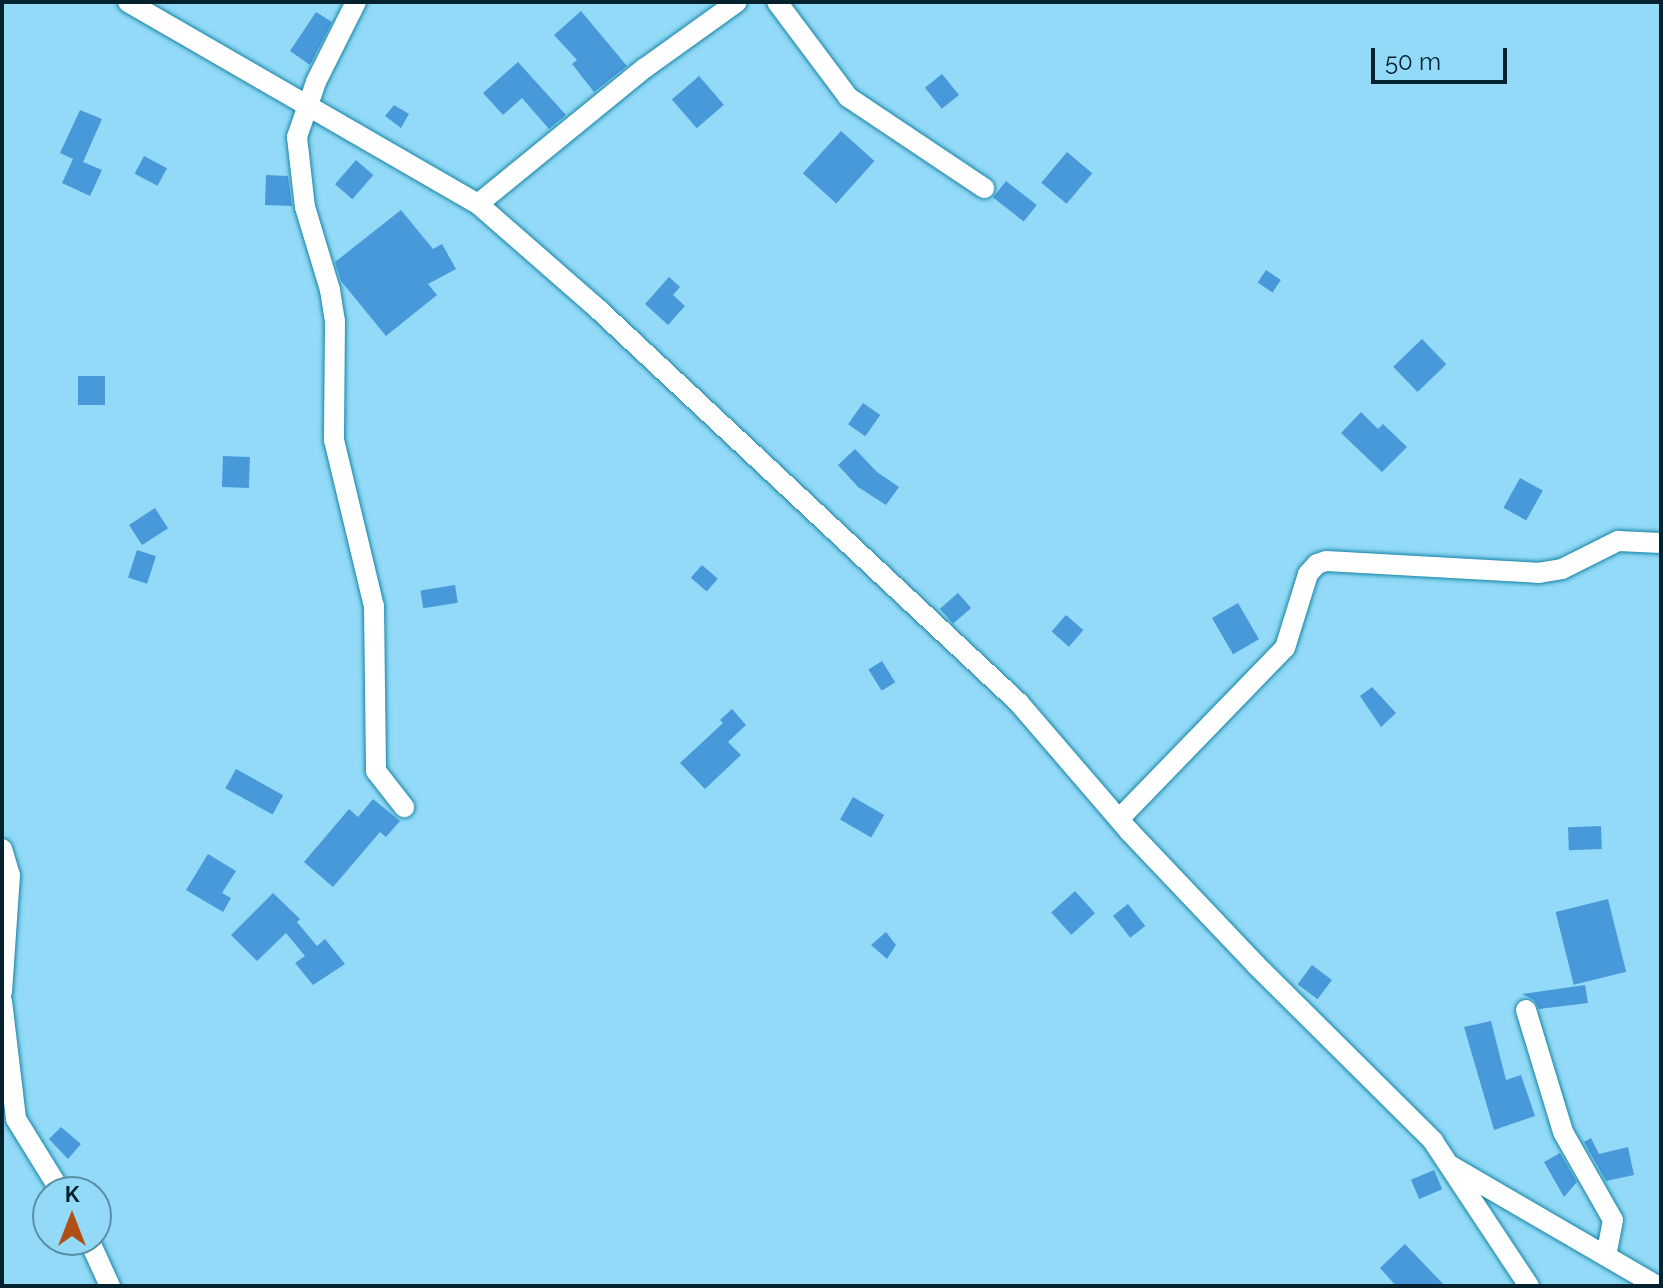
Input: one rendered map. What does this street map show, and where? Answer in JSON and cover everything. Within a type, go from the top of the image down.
[{"type":"street","points":[[128,2],[478,204],[599,310],[1019,703],[1119,819],[1256,965],[1433,1141],[1529,1286]]},
{"type":"street","points":[[356,2],[316,82],[297,137],[305,207],[330,290],[335,321],[334,440],[374,606],[376,771],[404,807]]},
{"type":"street","points":[[478,204],[645,68],[737,2]]},
{"type":"street","points":[[777,2],[848,97],[984,188]]},
{"type":"street","points":[[1119,819],[1285,648],[1308,574],[1317,564],[1326,561],[1538,573],[1562,569],[1618,541],[1637,539],[1661,543]]},
{"type":"street","points":[[2,849],[10,875],[2,992]]},
{"type":"street","points":[[2,1001],[16,1119],[51,1176]]},
{"type":"street","points":[[1526,1010],[1563,1132],[1613,1220],[1606,1255]]},
{"type":"street","points":[[1448,1164],[1657,1286]]},
{"type":"street","points":[[96,1256],[110,1286]]},
{"type":"building","points":[[581,11],[627,66],[594,92],[572,64],[577,60],[554,35]]},
{"type":"building","points":[[316,12],[332,22],[310,65],[290,51]]},
{"type":"building","points":[[518,62],[566,115],[549,129],[522,98],[503,115],[483,93]]},
{"type":"building","points":[[942,74],[959,95],[942,109],[925,88]]},
{"type":"building","points":[[699,76],[724,105],[697,128],[672,100]]},
{"type":"building","points":[[394,105],[409,114],[401,128],[385,116]]},
{"type":"building","points":[[80,110],[102,119],[83,162],[102,170],[90,196],[62,183],[73,159],[60,153]]},
{"type":"building","points":[[841,131],[874,161],[836,203],[803,173]]},
{"type":"building","points":[[1067,152],[1092,173],[1067,204],[1041,183]]},
{"type":"building","points":[[144,156],[167,168],[158,186],[135,174]]},
{"type":"building","points":[[356,160],[373,175],[352,199],[335,184]]},
{"type":"building","points":[[266,175],[288,176],[292,206],[265,205]]},
{"type":"building","points":[[1006,181],[1037,205],[1024,222],[993,198]]},
{"type":"building","points":[[401,210],[433,249],[442,244],[456,269],[428,284],[437,295],[386,336],[341,281],[335,262]]},
{"type":"building","points":[[1266,270],[1281,280],[1273,293],[1258,282]]},
{"type":"building","points":[[669,277],[680,287],[673,295],[685,306],[668,325],[645,304]]},
{"type":"building","points":[[1422,339],[1446,364],[1418,392],[1393,367]]},
{"type":"building","points":[[78,376],[105,376],[105,405],[78,405]]},
{"type":"building","points":[[863,403],[880,415],[865,436],[848,424]]},
{"type":"building","points":[[1361,412],[1378,429],[1383,424],[1407,447],[1382,472],[1341,433]]},
{"type":"building","points":[[855,449],[877,472],[899,487],[886,505],[858,487],[838,465]]},
{"type":"building","points":[[223,456],[250,457],[249,488],[222,487]]},
{"type":"building","points":[[1520,478],[1543,491],[1526,520],[1504,508]]},
{"type":"building","points":[[155,508],[168,528],[142,545],[129,525]]},
{"type":"building","points":[[137,550],[156,556],[147,584],[128,578]]},
{"type":"building","points":[[702,565],[718,579],[707,592],[691,578]]},
{"type":"building","points":[[455,585],[458,603],[423,608],[420,590]]},
{"type":"building","points":[[958,593],[971,608],[953,624],[940,609]]},
{"type":"building","points":[[1238,603],[1259,639],[1233,654],[1212,618]]},
{"type":"building","points":[[1066,615],[1083,630],[1069,647],[1052,632]]},
{"type":"building","points":[[882,661],[895,682],[882,691],[868,669]]},
{"type":"building","points":[[1372,687],[1396,713],[1381,727],[1360,696]]},
{"type":"building","points":[[732,709],[746,725],[728,742],[741,755],[705,789],[680,763],[723,723],[720,720]]},
{"type":"building","points":[[236,769],[283,795],[273,814],[225,788]]},
{"type":"building","points":[[853,797],[884,815],[871,838],[840,820]]},
{"type":"building","points":[[373,799],[400,821],[386,837],[380,832],[333,887],[304,862],[349,809],[358,817]]},
{"type":"building","points":[[1601,826],[1602,849],[1569,850],[1568,827]]},
{"type":"building","points":[[208,854],[236,871],[222,893],[231,898],[223,912],[186,890]]},
{"type":"building","points":[[1075,891],[1095,913],[1071,935],[1051,912]]},
{"type":"building","points":[[273,893],[300,919],[297,922],[317,946],[325,939],[345,964],[313,985],[295,963],[305,956],[286,933],[257,961],[231,935]]},
{"type":"building","points":[[1608,899],[1626,972],[1574,985],[1556,912]]},
{"type":"building","points":[[1128,904],[1145,926],[1130,938],[1113,916]]},
{"type":"building","points":[[886,932],[896,945],[887,959],[871,945]]},
{"type":"building","points":[[1312,965],[1332,980],[1318,999],[1298,984]]},
{"type":"building","points":[[1585,985],[1588,1003],[1539,1009],[1534,1000],[1522,994]]},
{"type":"building","points":[[1491,1021],[1506,1080],[1521,1075],[1535,1116],[1494,1130],[1464,1027]]},
{"type":"building","points":[[61,1127],[81,1144],[68,1159],[49,1139]]},
{"type":"building","points":[[1591,1138],[1599,1154],[1628,1147],[1634,1175],[1606,1181],[1584,1142]]},
{"type":"building","points":[[1560,1153],[1577,1182],[1564,1197],[1544,1162]]},
{"type":"building","points":[[1434,1170],[1442,1189],[1419,1199],[1411,1180]]},
{"type":"building","points":[[1405,1244],[1445,1286],[1396,1286],[1380,1268]]}]
